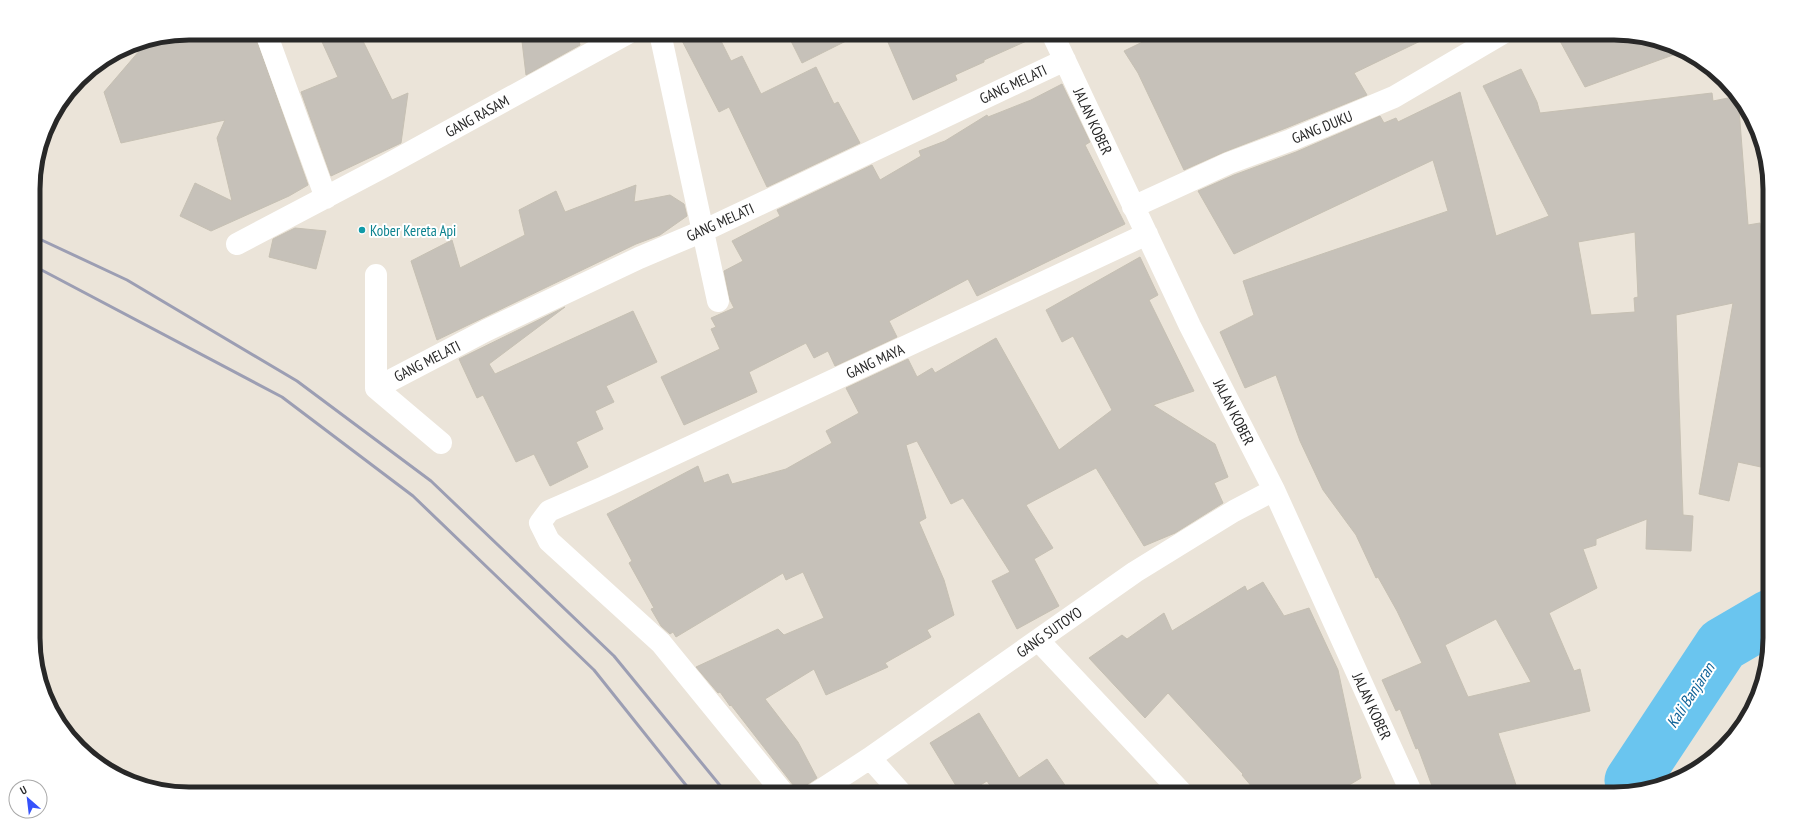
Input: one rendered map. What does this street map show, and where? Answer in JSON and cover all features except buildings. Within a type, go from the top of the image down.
[{"type":"street","points":[[269,40],[326,198]]},
{"type":"street","name":"GANG RASAM","points":[[236,244],[326,198],[615,40]]},
{"type":"street","points":[[662,40],[718,301]]},
{"type":"street","name":"JALAN KOBER","points":[[1055,40],[1190,326],[1274,490],[1409,787]]},
{"type":"street","name":"GANG DUKU","points":[[1133,207],[1229,164],[1394,98],[1491,40]]},
{"type":"street","name":"GANG MELATI","points":[[376,388],[487,330],[639,258],[704,231],[1065,60]]},
{"type":"street","name":"GANG MAYA","points":[[778,787],[661,643],[549,540],[540,523],[549,511],[604,487],[1147,234]]},
{"type":"street","points":[[376,275],[376,388],[441,443]]},
{"type":"street","name":"GANG SUTOYO","points":[[826,787],[870,758],[1136,572],[1234,511],[1274,490]]},
{"type":"street","points":[[1038,640],[1176,787]]},
{"type":"street","points":[[870,758],[896,787]]},
{"type":"waterway","name":"Kali Banjaran","points":[[1634,786],[1632,781],[1722,645],[1763,621]]},
{"type":"railway","points":[[40,239],[127,280],[297,381],[431,481],[614,656],[721,787]]},
{"type":"railway","points":[[40,269],[282,397],[413,496],[594,670],[687,787]]},
{"type":"place","name":"Kober Kereta Api","points":[[362,230]]}]
